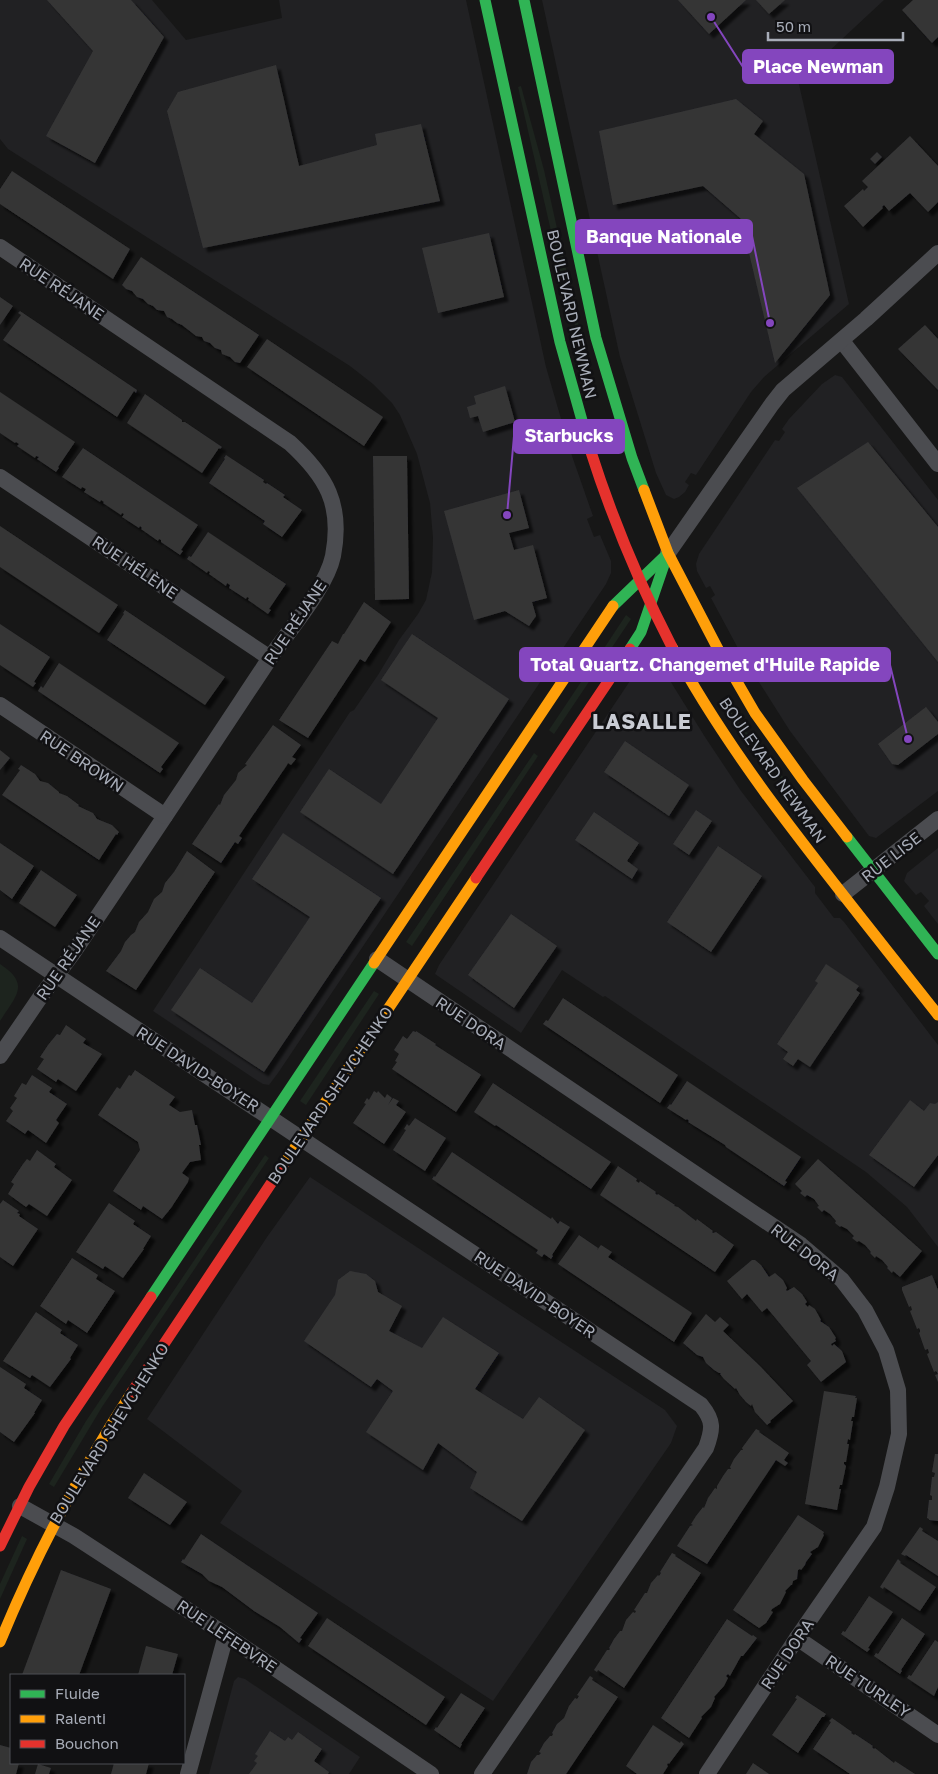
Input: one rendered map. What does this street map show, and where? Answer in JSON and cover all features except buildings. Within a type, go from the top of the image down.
[{"type":"street","name":"BOULEVARD NEWMAN","points":[[485,0],[574,397],[602,487],[639,581],[680,660],[737,752],[843,894],[938,1015]]},
{"type":"street","name":"BOULEVARD NEWMAN","points":[[524,0],[596,338],[632,458],[668,553],[718,649],[756,713],[803,780],[938,954]]},
{"type":"street","name":"RUE RÉJANE","points":[[0,247],[290,443],[311,462],[324,480],[331,497],[336,527],[333,558],[319,588],[270,658],[73,953],[0,1056]]},
{"type":"street","name":"BOULEVARD SHEVCHENKO","points":[[0,1546],[64,1426],[613,606],[668,553],[772,404],[792,382],[842,341],[938,254]]},
{"type":"street","points":[[842,341],[938,464]]},
{"type":"street","name":"RUE HÉLÈNE","points":[[0,477],[270,658]]},
{"type":"street","name":"BOULEVARD SHEVCHENKO","points":[[0,1642],[21,1589],[52,1523],[84,1467],[118,1412],[641,632],[668,553]]},
{"type":"street","points":[[622,659],[643,653],[657,654],[680,660]]},
{"type":"street","name":"RUE BROWN","points":[[0,705],[165,816]]},
{"type":"street","name":"RUE LISE","points":[[843,894],[938,819]]},
{"type":"street","name":"RUE DAVID-BOYER","points":[[0,938],[700,1405],[710,1417],[711,1435],[706,1448],[482,1774]]},
{"type":"street","name":"RUE DORA","points":[[376,959],[801,1244],[842,1280],[865,1310],[886,1350],[898,1390],[899,1434],[887,1487],[874,1527],[797,1638],[707,1774]]},
{"type":"street","name":"RUE LEFEBVRE","points":[[20,1506],[52,1523],[226,1635],[431,1774]]},
{"type":"street","points":[[188,1774],[226,1635]]},
{"type":"street","name":"RUE TURLEY","points":[[797,1638],[938,1734]]},
{"type":"shaded area","points":[[0,0],[152,0],[186,40],[282,18],[279,0],[466,0],[546,367],[571,453],[593,516],[587,519],[594,537],[600,535],[611,561],[611,573],[606,584],[269,1085],[258,1081],[153,1011],[350,712],[354,710],[378,675],[426,600],[432,572],[433,538],[430,503],[417,454],[400,415],[392,403],[373,384],[350,366],[8,149],[0,139]]},
{"type":"shaded area","points":[[542,0],[884,0],[798,80],[849,304],[764,377],[751,392],[696,475],[691,473],[685,482],[689,485],[685,492],[674,499],[666,495],[656,473],[620,357]]},
{"type":"shaded area","points":[[521,86],[544,170],[579,327],[576,328],[567,301],[518,87]]},
{"type":"shaded area","points":[[835,375],[842,377],[938,500],[938,791],[876,838],[869,836],[790,731],[740,652],[711,598],[715,595],[710,586],[706,588],[697,571],[696,564],[699,554],[775,440],[779,441],[785,432],[782,429],[789,419],[822,384]]},
{"type":"shaded area","points":[[626,615],[631,619],[554,734],[549,730],[585,676],[588,676],[589,671]]},
{"type":"shaded area","points":[[652,665],[664,671],[741,791],[815,887],[815,893],[834,918],[840,918],[844,922],[938,1045],[938,1247],[907,1207],[866,1172],[605,996],[603,997],[562,970],[521,1033],[435,974],[439,965],[634,675],[645,666]]},
{"type":"shaded area","points":[[725,704],[790,785],[788,786],[753,749],[722,705]]},
{"type":"shaded area","points":[[534,753],[538,756],[412,946],[406,942]]},
{"type":"shaded area","points":[[938,848],[938,924],[924,906],[929,901],[921,892],[916,895],[904,881],[907,873]]},
{"type":"shaded area","points":[[0,964],[10,971],[15,978],[18,984],[18,991],[0,1021]]},
{"type":"shaded area","points":[[374,991],[379,994],[306,1105],[300,1101]]},
{"type":"shaded area","points":[[265,1155],[269,1158],[102,1407],[54,1487],[49,1484],[86,1421]]},
{"type":"shaded area","points":[[310,1177],[665,1410],[677,1426],[671,1443],[493,1701],[220,1523],[242,1491],[147,1419],[267,1237]]},
{"type":"shaded area","points":[[22,1536],[27,1539],[0,1599],[0,1584]]},
{"type":"shaded area","points":[[238,1677],[245,1679],[360,1757],[349,1774],[209,1774],[234,1681]]},
{"type":"traffic: fast","points":[[485,0],[560,342],[590,449]]},
{"type":"traffic: fast","points":[[524,0],[596,338],[632,458],[644,490]]},
{"type":"traffic: fast","points":[[630,649],[641,632],[668,553]]},
{"type":"traffic: fast","points":[[613,606],[665,556]]},
{"type":"traffic: fast","points":[[847,837],[938,954]]},
{"type":"traffic: fast","points":[[151,1297],[374,963]]},
{"type":"traffic: slow","points":[[644,490],[668,553],[718,649],[755,713],[847,837]]},
{"type":"traffic: slow","points":[[374,963],[613,606]]},
{"type":"traffic: slow","points":[[672,647],[716,722],[766,794],[938,1015]]},
{"type":"traffic: slow","points":[[622,659],[651,655],[680,660]]},
{"type":"traffic: slow","points":[[284,1164],[476,878]]},
{"type":"traffic: slow","points":[[0,1642],[28,1577],[60,1514],[94,1452],[132,1392]]},
{"type":"traffic: jam","points":[[590,449],[607,500],[627,550],[648,599],[672,647]]},
{"type":"traffic: jam","points":[[476,878],[630,649]]},
{"type":"traffic: jam","points":[[132,1392],[284,1164]]},
{"type":"traffic: jam","points":[[0,1546],[29,1487],[64,1426],[151,1297]]},
{"type":"place","name":"Place Newman","points":[[711,17]]},
{"type":"place","name":"Banque Nationale","points":[[770,323]]},
{"type":"place","name":"Starbucks","points":[[507,515]]},
{"type":"place","name":"Total Quartz. Changemet d'Huile Rapide","points":[[908,739]]},
{"type":"district","name":"LASALLE","points":[[642,721]]}]
